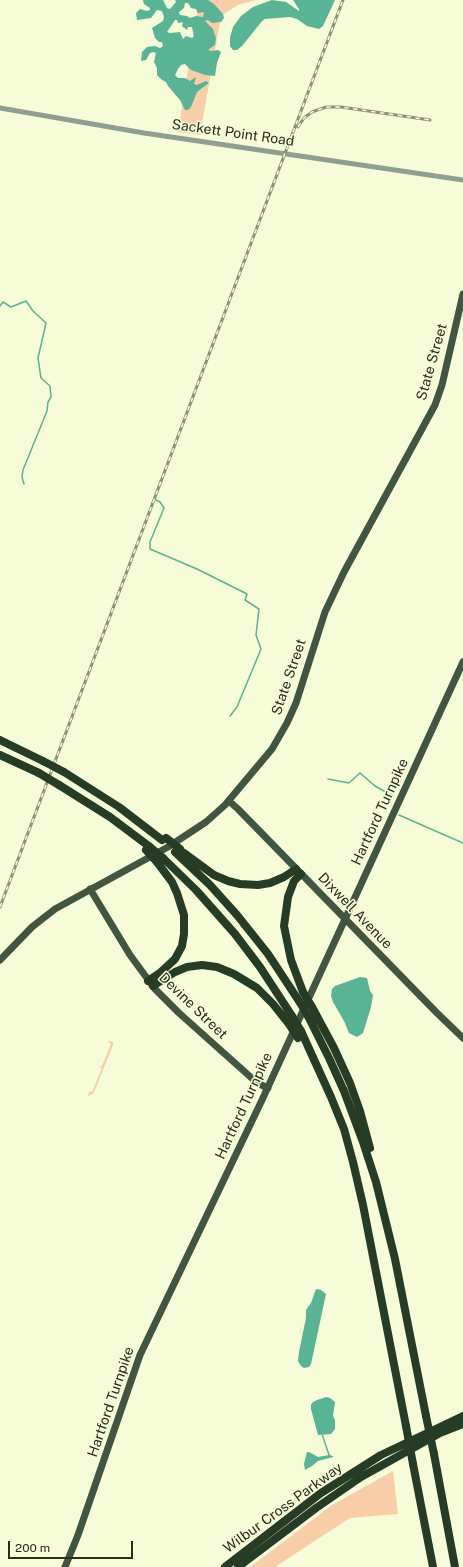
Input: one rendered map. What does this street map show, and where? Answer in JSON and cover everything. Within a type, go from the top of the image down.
[{"type":"highway","points":[[0,740],[64,772],[104,797],[164,839],[210,885],[242,920],[272,959],[308,1016],[330,1058],[344,1091],[373,1170],[393,1246],[455,1567]]},
{"type":"highway","points":[[0,755],[39,774],[92,805],[130,832],[135,840],[147,848],[200,894],[235,934],[260,967],[292,1016],[299,1034],[326,1082],[344,1129],[358,1179],[433,1567]]},
{"type":"highway","points":[[177,851],[214,875],[224,880],[240,884],[258,885],[270,883],[298,871]]},
{"type":"highway","points":[[150,983],[175,959],[181,950],[184,934],[184,915],[179,899],[160,860]]},
{"type":"highway","points":[[298,871],[288,897],[284,926],[291,960],[304,992],[340,1059],[356,1099],[371,1152],[373,1170]]},
{"type":"highway","points":[[150,983],[187,967],[202,965],[221,968],[239,976],[257,988],[299,1034]]},
{"type":"highway","name":"Wilbur Cross Parkway","points":[[225,1567],[321,1492],[381,1455],[463,1416]]},
{"type":"highway","name":"Wilbur Cross Parkway","points":[[238,1567],[316,1508],[361,1477],[440,1433],[463,1424]]},
{"type":"main road","name":"State Street","points":[[0,960],[40,920],[55,909],[183,837],[206,822],[228,801],[264,759],[287,723],[299,693],[325,612],[344,572],[435,405],[442,385],[463,294]]},
{"type":"main road","name":"Hartford Turnpike","points":[[65,1567],[78,1535],[140,1355],[268,1088],[463,662]]},
{"type":"main road","name":"Dixwell Avenue","points":[[228,801],[236,807],[437,1014],[463,1038]]},
{"type":"main road","name":"Devine Street","points":[[90,889],[130,955],[150,983],[240,1068],[258,1083],[268,1088]]},
{"type":"street","name":"Sackett Point Road","points":[[0,108],[144,133],[463,180]]},
{"type":"shaded area","points":[[143,0],[163,0],[167,8],[170,9],[176,2],[175,0],[208,0],[223,14],[224,18],[221,22],[212,23],[208,20],[205,21],[213,29],[216,38],[215,45],[208,50],[218,50],[221,52],[217,63],[215,76],[205,75],[191,70],[185,64],[181,65],[175,75],[178,78],[185,78],[190,81],[196,77],[194,84],[197,85],[206,81],[209,83],[197,92],[191,107],[188,110],[185,110],[180,100],[166,82],[157,75],[157,68],[154,62],[156,53],[150,53],[146,60],[141,61],[142,52],[147,47],[155,46],[160,48],[163,46],[162,42],[159,42],[155,38],[152,28],[163,21],[164,17],[162,11],[157,10],[151,18],[137,20],[136,13],[140,9],[147,11],[150,10],[150,8],[144,4]],"holes":[[[185,3],[188,3],[191,8],[196,9],[198,13],[204,12],[203,17],[196,16],[190,18],[180,15],[179,12],[184,8]],[[175,20],[177,20],[178,23],[183,22],[182,26],[187,30],[188,27],[192,27],[194,37],[192,38],[186,36],[183,39],[180,32],[167,32]]]},
{"type":"shaded area","points":[[199,0],[256,0],[238,5],[221,16],[200,135],[178,132]]},
{"type":"shaded area","points":[[272,0],[286,2],[299,11],[293,0],[335,0],[323,26],[319,29],[307,26],[297,19],[290,17],[265,19],[242,46],[237,50],[233,50],[230,46],[230,38],[233,27],[241,16],[253,7]]},
{"type":"shaded area","points":[[360,977],[367,978],[370,991],[373,995],[363,1033],[357,1037],[349,1033],[331,996],[332,989],[335,986]]},
{"type":"shaded area","points":[[108,1041],[113,1042],[113,1045],[93,1094],[88,1096],[89,1092],[92,1092],[102,1068],[99,1066],[102,1066],[111,1044]]},
{"type":"shaded area","points":[[316,1289],[321,1290],[326,1294],[311,1364],[309,1367],[304,1368],[298,1361],[299,1352],[306,1318],[306,1310],[311,1303]]},
{"type":"shaded area","points":[[326,1397],[335,1402],[333,1416],[335,1420],[335,1429],[331,1434],[318,1435],[311,1405],[313,1402]]},
{"type":"shaded area","points":[[307,1452],[318,1457],[329,1455],[333,1457],[318,1461],[305,1470],[304,1464]]},
{"type":"shaded area","points":[[393,1471],[398,1514],[350,1518],[275,1567],[250,1567],[332,1505]]},
{"type":"waterway","points":[[0,306],[3,302],[11,307],[26,301],[33,311],[46,323],[38,358],[41,378],[50,386],[51,397],[48,402],[47,411],[23,470],[22,477],[24,484]]},
{"type":"waterway","points":[[156,500],[160,502],[164,508],[150,542],[150,549],[197,569],[247,594],[245,600],[259,609],[256,635],[261,649],[237,707],[230,716]]},
{"type":"waterway","points":[[328,779],[349,783],[360,773],[375,786],[393,796]]},
{"type":"waterway","points":[[399,815],[463,843]]},
{"type":"waterway","points":[[322,1434],[329,1455]]},
{"type":"railway","points":[[0,907],[343,0]]},
{"type":"railway","points":[[298,127],[304,118],[312,112],[326,107],[341,107],[430,120]]}]
